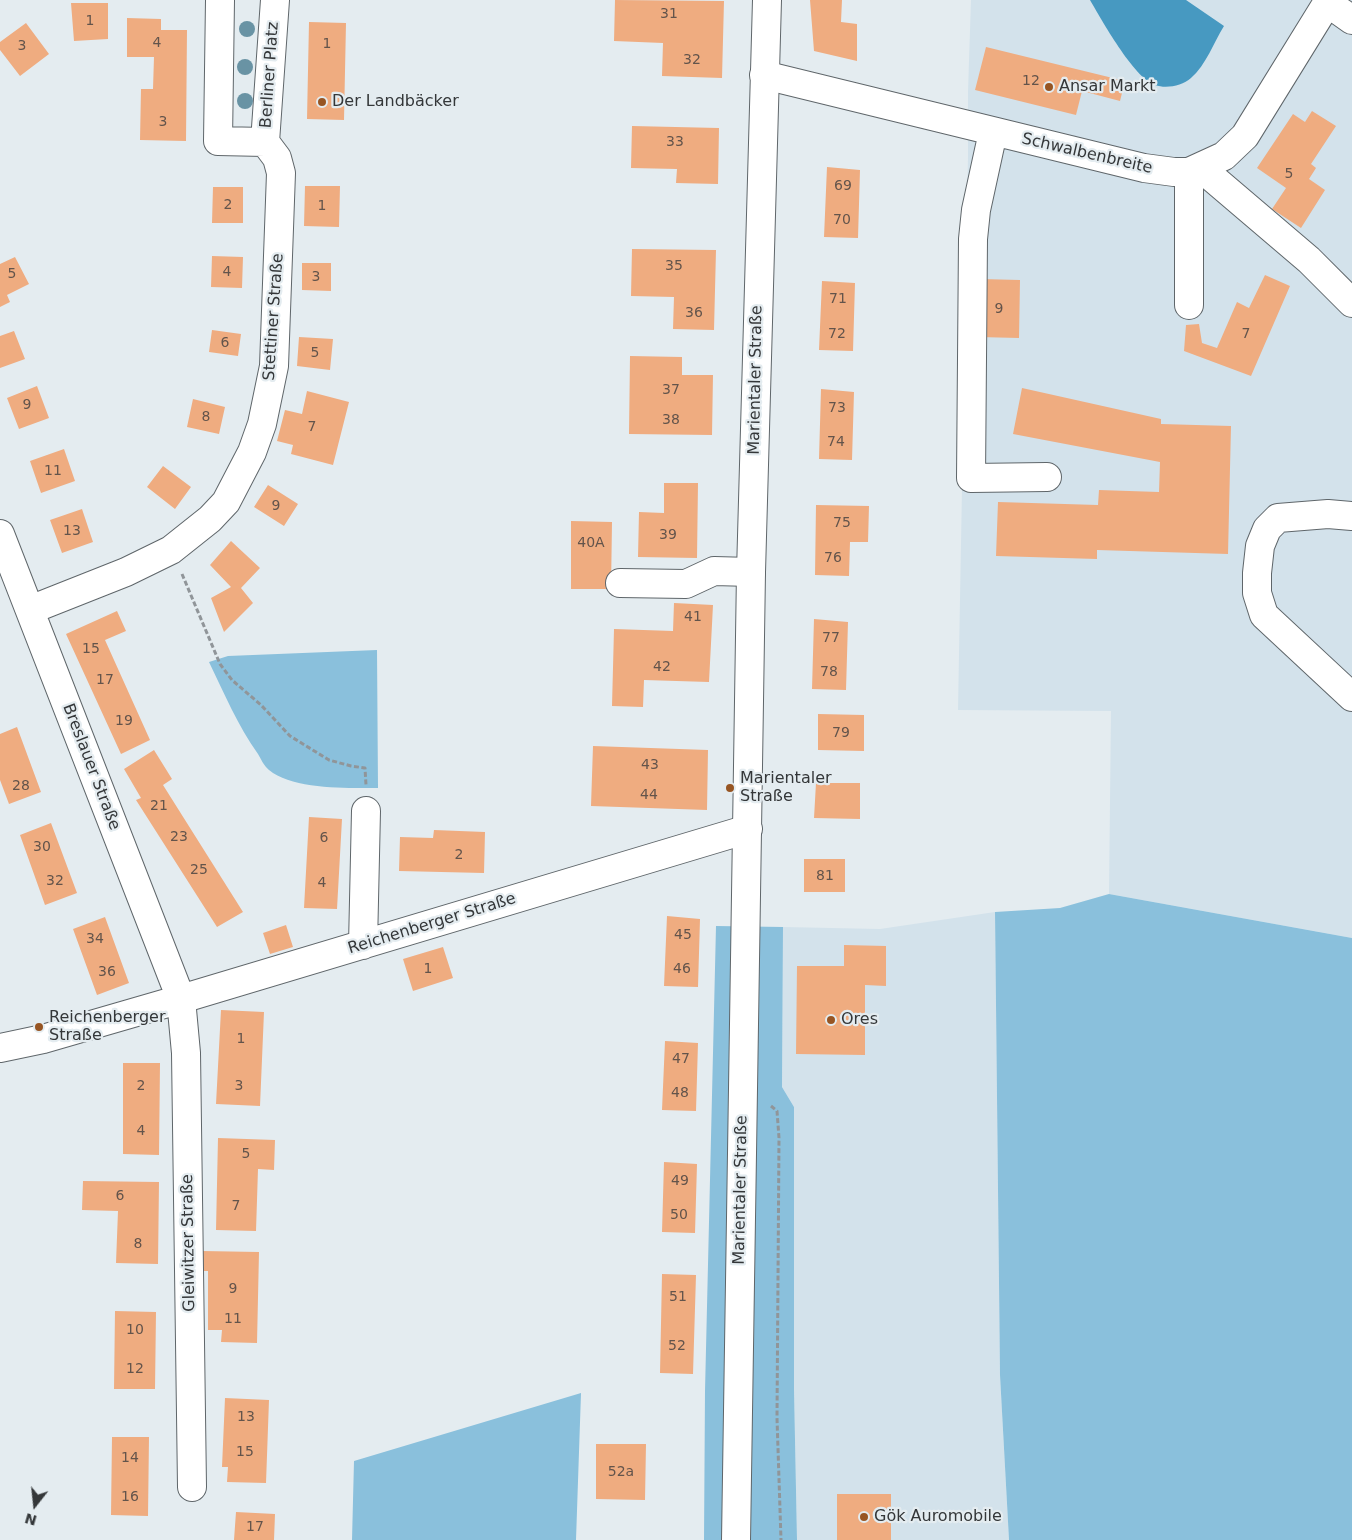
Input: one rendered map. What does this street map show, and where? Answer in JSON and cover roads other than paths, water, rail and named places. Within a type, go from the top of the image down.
[{"type":"street","name":"Berliner Platz","points":[[220,0],[218,141],[265,142],[274,0]]},
{"type":"street","name":"Marientaler Straße","points":[[736,1540],[752,572],[766,0]]},
{"type":"street","points":[[1195,170],[1224,156],[1245,136],[1328,1],[1352,20]]},
{"type":"street","name":"Schwalbenbreite","points":[[764,75],[1144,168],[1174,172],[1195,170]]},
{"type":"street","points":[[993,132],[976,210],[973,239],[971,478],[1047,477]]},
{"type":"street","name":"Stettiner Straße","points":[[30,610],[126,572],[171,550],[210,519],[226,502],[252,452],[262,424],[274,366],[276,328],[281,173],[277,158],[265,142]]},
{"type":"street","points":[[1195,170],[1309,260],[1352,303]]},
{"type":"street","points":[[1189,305],[1195,170]]},
{"type":"street","points":[[1352,516],[1328,514],[1278,518],[1267,529],[1260,546],[1256,573],[1257,593],[1264,615],[1352,697]]},
{"type":"street","name":"Breslauer Straße","points":[[0,534],[181,999]]},
{"type":"street","points":[[620,583],[686,584],[714,571],[752,572]]},
{"type":"street","points":[[363,945],[366,811]]},
{"type":"street","name":"Reichenberger Straße","points":[[0,1048],[43,1039],[181,999],[748,829]]},
{"type":"street","name":"Gleiwitzer Straße","points":[[181,999],[186,1054],[192,1487]]},
{"type":"place","name":"Ansar Markt","points":[[1049,87]]},
{"type":"place","name":"Der Landbäcker","points":[[322,102]]},
{"type":"place","name":"Marientaler Straße","points":[[730,788]]},
{"type":"place","name":"Ores","points":[[831,1020]]},
{"type":"place","name":"Reichenberger Straße","points":[[39,1027]]},
{"type":"place","name":"Gök Auromobile","points":[[864,1517]]}]
